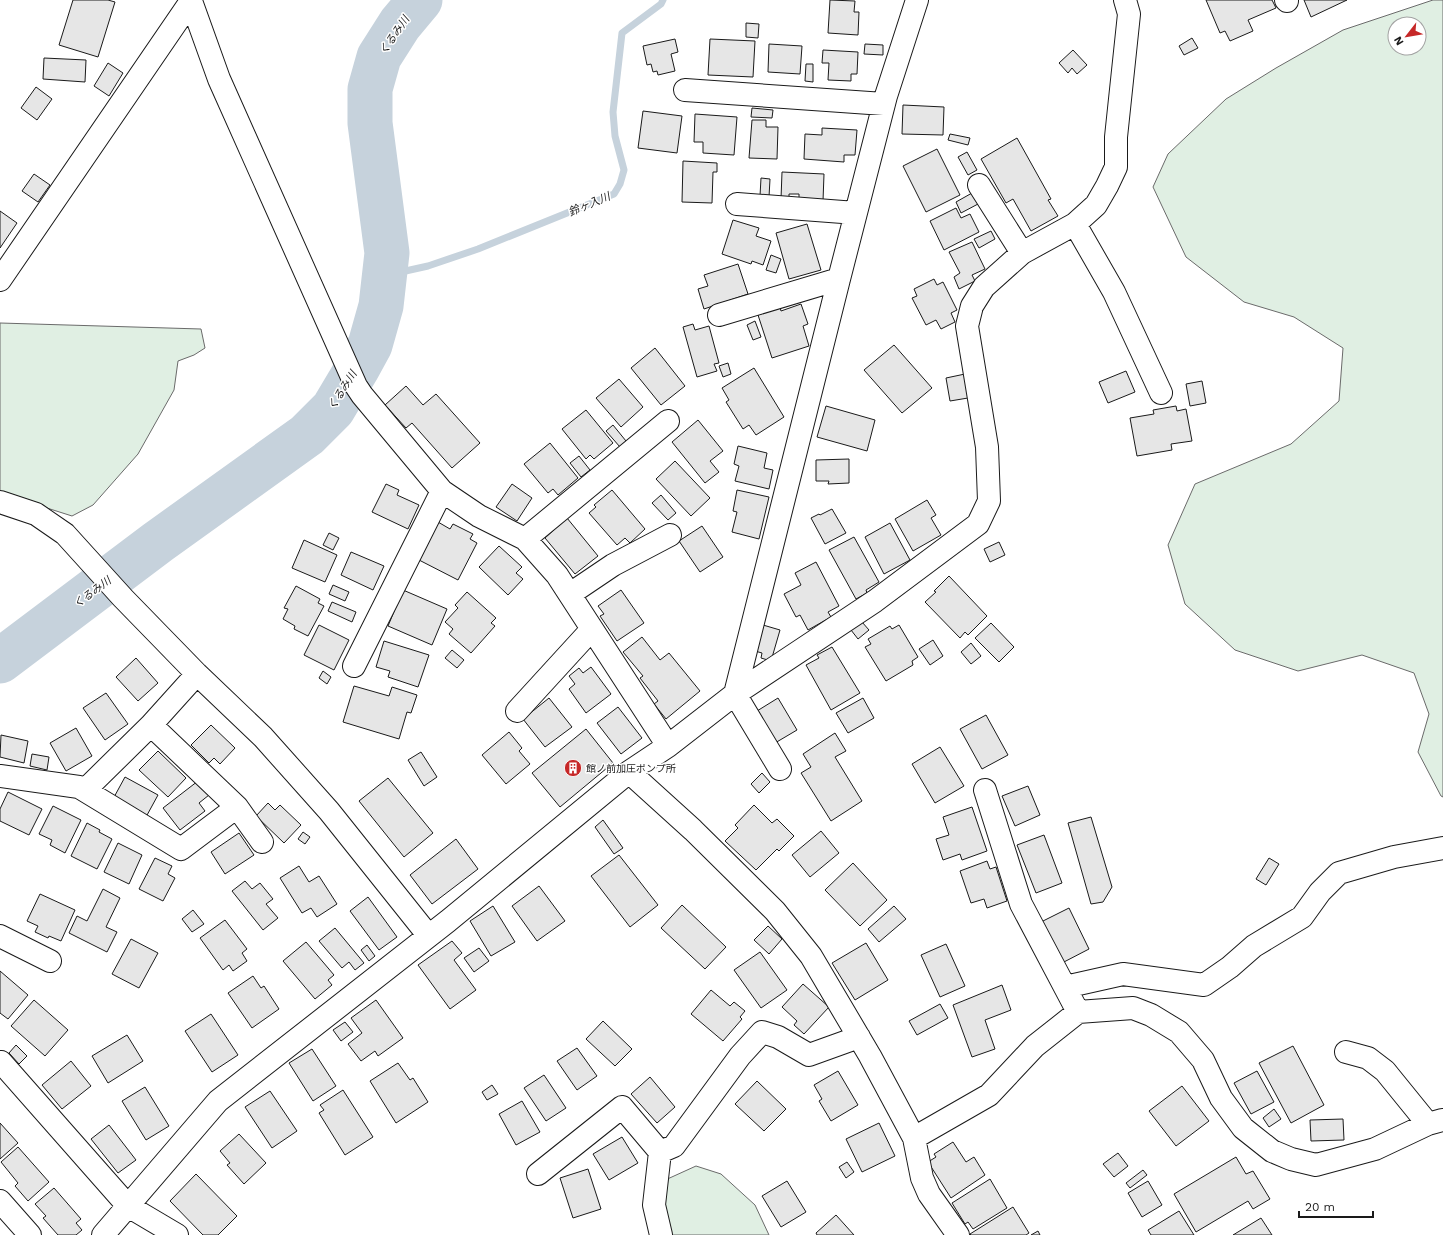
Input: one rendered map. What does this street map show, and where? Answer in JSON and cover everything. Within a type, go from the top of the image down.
[{"type":"street","points":[[0,280],[192,0]]},
{"type":"street","points":[[192,0],[219,79],[356,386],[442,491],[479,516],[525,539],[557,575],[668,746]]},
{"type":"street","points":[[780,769],[735,694],[884,104],[917,0]]},
{"type":"street","points":[[103,1235],[218,1100],[428,935],[448,921],[629,772],[668,746],[735,694],[875,601],[978,524],[989,501],[987,447],[967,326],[972,306],[984,287],[1022,253],[1075,224],[1096,205],[1116,167],[1116,137],[1129,14],[1126,0]]},
{"type":"street","points":[[685,90],[884,104]]},
{"type":"street","points":[[979,185],[1022,253]]},
{"type":"street","points":[[737,204],[856,213]]},
{"type":"street","points":[[1075,224],[1114,292],[1162,393]]},
{"type":"street","points":[[719,315],[839,279]]},
{"type":"street","points":[[525,539],[668,421]]},
{"type":"street","points":[[354,666],[442,491]]},
{"type":"street","points":[[0,502],[36,514],[65,534],[123,598],[197,674],[263,737],[329,811],[428,935]]},
{"type":"street","points":[[570,594],[613,565],[670,535]]},
{"type":"street","points":[[517,711],[592,629]]},
{"type":"street","points":[[85,790],[151,725],[197,674]]},
{"type":"street","points":[[151,725],[237,806],[262,842]]},
{"type":"street","points":[[629,772],[693,830],[775,911],[811,956],[859,1037],[914,1138],[922,1178],[929,1194],[958,1235]]},
{"type":"street","points":[[0,776],[79,787],[182,849],[237,806]]},
{"type":"street","points":[[985,790],[1021,904],[1078,1012]]},
{"type":"street","points":[[1065,987],[1123,974],[1204,985],[1230,968],[1254,946],[1302,917],[1320,892],[1339,873],[1394,857],[1443,848]]},
{"type":"street","points":[[0,936],[50,961]]},
{"type":"street","points":[[914,1138],[989,1095],[1035,1046],[1078,1012],[1133,1008],[1151,1015],[1179,1032],[1204,1060],[1221,1098],[1243,1128],[1272,1151],[1291,1159],[1316,1165],[1375,1149],[1436,1122],[1385,1071],[1368,1058],[1346,1052]]},
{"type":"street","points":[[660,1152],[674,1146],[740,1056],[762,1032],[778,1037],[809,1055],[859,1037]]},
{"type":"street","points":[[1,1062],[128,1206],[177,1235]]},
{"type":"street","points":[[538,1174],[622,1107],[660,1152],[654,1205],[661,1235]]},
{"type":"street","points":[[0,1201],[30,1235]]},
{"type":"green space","points":[[1433,0],[1443,0],[1443,797],[1441,796],[1418,752],[1429,714],[1414,673],[1362,655],[1298,671],[1235,650],[1185,604],[1168,545],[1195,484],[1291,444],[1339,401],[1343,348],[1294,317],[1244,302],[1186,257],[1153,187],[1168,154],[1226,99],[1276,68],[1343,30]]},
{"type":"green space","points":[[0,323],[201,329],[205,348],[194,355],[178,361],[174,390],[138,454],[93,505],[72,516],[0,493]]},
{"type":"green space","points":[[696,1166],[721,1174],[755,1205],[769,1235],[664,1235],[663,1181]]},
{"type":"building","points":[[73,0],[108,0],[115,2],[98,57],[59,45]]},
{"type":"building","points":[[830,0],[855,1],[854,12],[859,12],[858,35],[828,33]]},
{"type":"building","points":[[1206,0],[1272,0],[1276,8],[1248,20],[1253,31],[1230,41],[1225,31],[1220,33]]},
{"type":"building","points":[[1304,0],[1347,0],[1311,17]]},
{"type":"building","points":[[746,23],[759,24],[758,38],[746,37]]},
{"type":"building","points":[[1192,38],[1198,48],[1184,55],[1179,46]]},
{"type":"building","points":[[675,39],[678,52],[671,54],[675,71],[658,75],[657,71],[653,72],[651,64],[647,65],[643,46]]},
{"type":"building","points":[[710,39],[755,41],[753,77],[708,75]]},
{"type":"building","points":[[769,44],[802,46],[800,74],[768,72]]},
{"type":"building","points":[[865,44],[883,45],[883,55],[864,54]]},
{"type":"building","points":[[823,50],[858,52],[857,74],[851,74],[851,81],[828,80],[829,63],[822,63]]},
{"type":"building","points":[[1073,50],[1087,65],[1077,74],[1072,68],[1068,73],[1059,63]]},
{"type":"building","points":[[44,58],[86,60],[85,82],[43,79]]},
{"type":"building","points":[[108,63],[123,73],[109,96],[94,86]]},
{"type":"building","points":[[806,64],[813,64],[813,82],[805,81]]},
{"type":"building","points":[[36,87],[52,99],[37,120],[21,108]]},
{"type":"building","points":[[903,105],[944,107],[943,135],[902,134]]},
{"type":"building","points":[[752,108],[773,110],[772,118],[751,117]]},
{"type":"building","points":[[643,111],[682,116],[677,153],[638,148]]},
{"type":"building","points":[[695,114],[737,117],[734,155],[703,153],[703,142],[694,142]]},
{"type":"building","points":[[752,120],[766,120],[766,127],[778,127],[777,159],[749,158]]},
{"type":"building","points":[[822,128],[857,130],[855,155],[844,155],[844,162],[804,159],[805,134],[822,135]]},
{"type":"building","points":[[950,134],[970,138],[968,145],[948,140]]},
{"type":"building","points":[[1017,138],[1051,199],[1048,200],[1058,216],[1031,231],[1013,199],[1006,203],[981,159]]},
{"type":"building","points":[[937,149],[960,195],[926,212],[903,166]]},
{"type":"building","points":[[967,152],[977,170],[968,175],[958,157]]},
{"type":"building","points":[[683,161],[717,163],[717,172],[713,172],[712,203],[682,202]]},
{"type":"building","points":[[782,172],[824,174],[823,201],[799,200],[799,194],[789,194],[789,199],[781,199]]},
{"type":"building","points":[[34,174],[50,185],[38,202],[22,191]]},
{"type":"building","points":[[761,178],[770,179],[769,197],[760,196]]},
{"type":"building","points":[[972,193],[978,204],[961,213],[956,202]]},
{"type":"building","points":[[956,208],[961,218],[970,214],[979,232],[944,250],[930,221]]},
{"type":"building","points":[[0,211],[17,223],[0,248]]},
{"type":"building","points":[[733,220],[759,228],[756,236],[771,241],[763,265],[752,261],[751,264],[722,254]]},
{"type":"building","points":[[807,224],[821,270],[789,279],[776,233]]},
{"type":"building","points":[[991,231],[995,239],[979,248],[974,239]]},
{"type":"building","points":[[972,242],[985,269],[972,275],[975,281],[959,289],[954,277],[960,273],[949,252]]},
{"type":"building","points":[[771,255],[781,259],[776,273],[766,270]]},
{"type":"building","points":[[738,264],[748,294],[704,309],[698,289],[708,286],[704,275]]},
{"type":"building","points":[[934,279],[937,285],[943,282],[957,310],[951,313],[955,322],[941,329],[936,320],[926,325],[912,298],[917,296],[914,289]]},
{"type":"building","points":[[801,304],[808,324],[803,326],[809,346],[772,358],[758,315],[780,307],[781,311]]},
{"type":"building","points":[[755,321],[761,337],[753,340],[747,325]]},
{"type":"building","points":[[693,324],[695,330],[709,326],[719,363],[714,364],[717,371],[697,377],[683,327]]},
{"type":"building","points":[[894,345],[932,388],[902,413],[864,370]]},
{"type":"building","points":[[655,348],[685,386],[661,405],[631,368]]},
{"type":"building","points":[[728,363],[731,374],[723,377],[719,366]]},
{"type":"building","points":[[754,368],[784,417],[756,435],[749,425],[743,429],[726,402],[729,400],[722,388]]},
{"type":"building","points":[[1126,371],[1135,392],[1108,403],[1099,382]]},
{"type":"building","points":[[965,374],[968,398],[950,401],[946,378]]},
{"type":"building","points":[[619,379],[643,407],[621,427],[596,398]]},
{"type":"building","points":[[1202,381],[1206,403],[1190,406],[1186,384]]},
{"type":"building","points":[[406,386],[423,405],[436,394],[480,443],[452,468],[412,423],[406,428],[385,405]]},
{"type":"building","points":[[826,406],[875,420],[867,451],[817,437]]},
{"type":"building","points":[[1176,406],[1177,411],[1186,409],[1192,441],[1171,444],[1172,450],[1137,456],[1130,418],[1154,414],[1153,410]]},
{"type":"building","points":[[586,410],[613,443],[594,459],[590,455],[586,459],[562,429]]},
{"type":"building","points":[[698,420],[723,451],[710,461],[719,472],[705,483],[672,442]]},
{"type":"building","points":[[613,425],[626,441],[620,447],[606,431]]},
{"type":"building","points":[[550,443],[578,478],[558,495],[553,489],[548,493],[524,464]]},
{"type":"building","points":[[738,446],[767,453],[764,468],[773,470],[769,489],[735,481],[739,466],[734,464]]},
{"type":"building","points":[[579,456],[590,470],[581,477],[570,463]]},
{"type":"building","points":[[849,459],[849,483],[828,484],[829,481],[816,481],[816,460]]},
{"type":"building","points":[[675,461],[710,498],[691,516],[656,479]]},
{"type":"building","points":[[386,484],[399,490],[397,495],[419,505],[408,529],[372,512]]},
{"type":"building","points":[[512,484],[532,498],[517,521],[496,507]]},
{"type":"building","points":[[612,490],[645,529],[630,543],[625,538],[617,545],[589,513],[596,507],[594,505]]},
{"type":"building","points":[[737,490],[769,497],[759,539],[732,532],[737,512],[733,511]]},
{"type":"building","points":[[661,495],[676,513],[668,520],[652,503]]},
{"type":"building","points":[[927,500],[936,515],[931,518],[941,535],[913,551],[895,519]]},
{"type":"building","points":[[832,509],[846,533],[825,544],[811,518]]},
{"type":"building","points":[[567,518],[598,556],[575,574],[545,538]]},
{"type":"building","points":[[438,522],[450,529],[453,524],[473,534],[470,539],[477,543],[458,580],[419,560]]},
{"type":"building","points":[[890,523],[910,560],[884,574],[865,537]]},
{"type":"building","points":[[702,526],[723,557],[700,572],[679,541]]},
{"type":"building","points":[[329,533],[339,538],[333,550],[323,545]]},
{"type":"building","points":[[854,537],[879,582],[866,590],[867,593],[856,599],[829,550]]},
{"type":"building","points":[[304,540],[337,555],[325,582],[292,568]]},
{"type":"building","points":[[999,542],[1005,555],[990,562],[984,549]]},
{"type":"building","points":[[499,546],[522,567],[516,573],[523,579],[508,595],[479,567]]},
{"type":"building","points":[[351,552],[384,566],[373,590],[341,575]]},
{"type":"building","points":[[816,562],[839,606],[828,612],[831,617],[808,630],[800,615],[796,617],[784,594],[801,585],[795,573]]},
{"type":"building","points":[[949,576],[987,616],[968,635],[965,632],[960,638],[925,602],[936,592],[934,591]]},
{"type":"building","points":[[333,585],[349,592],[345,601],[329,594]]},
{"type":"building","points":[[296,586],[320,599],[318,603],[324,606],[308,636],[294,629],[295,626],[283,619],[288,609],[284,608]]},
{"type":"building","points":[[403,590],[447,609],[432,645],[388,626]]},
{"type":"building","points":[[621,590],[644,623],[617,641],[600,616],[604,614],[598,606]]},
{"type":"building","points":[[467,592],[496,618],[491,623],[495,626],[471,653],[449,634],[453,629],[445,622],[458,608],[455,605]]},
{"type":"building","points":[[332,602],[356,612],[352,622],[328,611]]},
{"type":"building","points":[[862,622],[869,630],[858,639],[851,630]]},
{"type":"building","points":[[991,623],[1014,647],[999,662],[975,638]]},
{"type":"building","points":[[319,625],[349,640],[334,670],[304,655]]},
{"type":"building","points":[[763,625],[780,630],[771,661],[761,658],[762,653],[755,651]]},
{"type":"building","points":[[899,625],[918,657],[912,661],[913,665],[886,681],[865,647],[871,644],[868,639],[890,626],[892,629]]},
{"type":"building","points":[[642,637],[660,660],[669,653],[700,691],[666,719],[654,704],[658,701],[640,678],[643,676],[623,652]]},
{"type":"building","points":[[933,640],[943,656],[930,665],[919,649]]},
{"type":"building","points":[[384,641],[429,655],[418,687],[388,677],[390,671],[376,667]]},
{"type":"building","points":[[971,643],[981,656],[971,664],[961,652]]},
{"type":"building","points":[[832,647],[860,693],[831,710],[806,665],[819,658],[817,655]]},
{"type":"building","points":[[452,650],[464,660],[457,668],[445,658]]},
{"type":"building","points":[[136,658],[158,683],[138,701],[116,677]]},
{"type":"building","points":[[591,667],[611,694],[586,713],[569,689],[575,684],[569,676],[579,668],[583,673]]},
{"type":"building","points":[[323,671],[331,677],[327,684],[319,678]]},
{"type":"building","points":[[354,686],[389,696],[392,687],[417,695],[411,713],[407,712],[399,739],[343,722]]},
{"type":"building","points":[[106,693],[128,724],[105,740],[83,708]]},
{"type":"building","points":[[549,698],[572,727],[545,747],[523,719]]},
{"type":"building","points":[[778,698],[797,730],[775,743],[757,711]]},
{"type":"building","points":[[863,698],[874,718],[848,733],[836,713]]},
{"type":"building","points":[[618,707],[642,738],[621,754],[597,723]]},
{"type":"building","points":[[986,715],[1008,755],[982,769],[960,729]]},
{"type":"building","points":[[211,725],[235,748],[220,764],[214,758],[209,763],[191,745]]},
{"type":"building","points":[[76,728],[92,756],[66,771],[50,743]]},
{"type":"building","name":"館ノ前加圧ポンプ所","points":[[586,729],[613,763],[560,807],[532,773]]},
{"type":"building","points":[[509,732],[522,748],[519,751],[530,764],[506,784],[482,755]]},
{"type":"building","points":[[835,733],[846,751],[835,757],[862,801],[831,821],[801,773],[811,767],[803,754]]},
{"type":"building","points":[[1,735],[28,741],[24,763],[0,757]]},
{"type":"building","points":[[940,747],[964,786],[935,803],[912,764]]},
{"type":"building","points":[[158,751],[186,778],[168,797],[139,770]]},
{"type":"building","points":[[421,752],[437,777],[424,786],[408,760]]},
{"type":"building","points":[[32,754],[49,757],[47,770],[30,766]]},
{"type":"building","points":[[762,773],[770,782],[759,793],[751,784]]},
{"type":"building","points":[[125,777],[158,795],[146,817],[113,799]]},
{"type":"building","points":[[388,778],[433,833],[404,857],[359,801]]},
{"type":"building","points":[[198,781],[209,795],[199,803],[205,811],[180,830],[163,808]]},
{"type":"building","points":[[1028,786],[1040,815],[1015,826],[1002,796]]},
{"type":"building","points":[[8,792],[42,809],[29,835],[0,821],[0,809]]},
{"type":"building","points":[[268,803],[275,810],[280,805],[301,825],[284,843],[256,816]]},
{"type":"building","points":[[754,805],[772,823],[777,819],[794,836],[779,851],[777,849],[756,870],[725,841],[738,828],[735,825]]},
{"type":"building","points":[[53,806],[81,820],[65,853],[50,845],[52,840],[39,834]]},
{"type":"building","points":[[972,807],[987,851],[962,860],[960,854],[943,860],[936,839],[949,835],[943,817]]},
{"type":"building","points":[[1091,817],[1112,887],[1103,902],[1091,904],[1068,823]]},
{"type":"building","points":[[603,820],[623,848],[614,854],[595,827]]},
{"type":"building","points":[[87,823],[112,839],[97,869],[71,856]]},
{"type":"building","points":[[821,831],[839,853],[810,877],[792,855]]},
{"type":"building","points":[[303,832],[310,837],[305,844],[298,839]]},
{"type":"building","points":[[239,833],[254,855],[225,874],[211,852]]},
{"type":"building","points":[[1044,835],[1062,883],[1036,893],[1017,845]]},
{"type":"building","points":[[456,839],[478,869],[432,904],[410,875]]},
{"type":"building","points":[[118,843],[142,855],[129,884],[104,872]]},
{"type":"building","points":[[619,855],[658,905],[630,927],[591,876]]},
{"type":"building","points":[[155,858],[172,866],[168,874],[175,878],[163,901],[139,889]]},
{"type":"building","points":[[1269,858],[1279,864],[1266,885],[1256,879]]},
{"type":"building","points":[[987,861],[990,869],[996,867],[1007,901],[987,908],[984,899],[971,903],[960,871]]},
{"type":"building","points":[[853,863],[887,900],[860,926],[825,890]]},
{"type":"building","points":[[299,866],[309,882],[319,876],[337,904],[317,917],[311,908],[302,913],[280,878]]},
{"type":"building","points":[[245,881],[252,889],[260,883],[273,899],[266,904],[278,918],[263,930],[232,891]]},
{"type":"building","points":[[539,886],[565,921],[537,941],[512,906]]},
{"type":"building","points":[[103,889],[120,898],[106,927],[117,932],[107,952],[69,933],[77,916],[87,921]]},
{"type":"building","points":[[40,894],[75,910],[61,941],[49,936],[48,938],[35,932],[38,926],[27,921]]},
{"type":"building","points":[[368,897],[397,937],[379,950],[350,911]]},
{"type":"building","points":[[682,905],[726,947],[705,969],[661,928]]},
{"type":"building","points":[[493,906],[515,942],[491,956],[470,921]]},
{"type":"building","points":[[894,906],[906,919],[879,942],[868,929]]},
{"type":"building","points":[[1069,908],[1089,949],[1062,963],[1041,922]]},
{"type":"building","points":[[193,910],[204,924],[192,932],[182,919]]},
{"type":"building","points":[[225,920],[247,949],[242,953],[247,961],[233,971],[229,965],[223,970],[200,938]]},
{"type":"building","points":[[768,926],[782,939],[769,954],[754,940]]},
{"type":"building","points":[[335,928],[364,963],[355,970],[349,962],[342,968],[319,941]]},
{"type":"building","points":[[131,939],[158,953],[139,988],[112,974]]},
{"type":"building","points":[[452,941],[462,953],[454,960],[476,990],[450,1009],[418,965]]},
{"type":"building","points":[[306,942],[334,975],[328,980],[332,985],[315,999],[283,961]]},
{"type":"building","points":[[866,943],[888,980],[855,1000],[832,963]]},
{"type":"building","points":[[946,944],[965,986],[940,997],[921,955]]},
{"type":"building","points":[[367,945],[375,956],[369,961],[361,950]]},
{"type":"building","points":[[479,948],[489,961],[474,972],[464,958]]},
{"type":"building","points":[[760,952],[787,990],[761,1008],[734,970]]},
{"type":"building","points":[[0,971],[28,995],[8,1019],[0,1013]]},
{"type":"building","points":[[253,976],[261,988],[264,986],[279,1009],[252,1028],[228,993]]},
{"type":"building","points":[[803,984],[829,1007],[804,1034],[794,1025],[797,1021],[782,1007]]},
{"type":"building","points":[[1002,985],[1011,1010],[985,1020],[995,1049],[972,1057],[953,1005]]},
{"type":"building","points":[[711,990],[730,1006],[734,1002],[745,1011],[740,1017],[742,1019],[723,1041],[691,1014]]},
{"type":"building","points":[[34,1000],[68,1030],[45,1056],[11,1026]]},
{"type":"building","points":[[376,1000],[403,1038],[378,1056],[375,1051],[361,1061],[348,1044],[362,1033],[351,1018]]},
{"type":"building","points":[[940,1004],[948,1018],[917,1035],[909,1021]]},
{"type":"building","points":[[211,1014],[238,1055],[212,1072],[185,1031]]},
{"type":"building","points":[[603,1021],[632,1049],[615,1066],[586,1039]]},
{"type":"building","points":[[345,1022],[353,1032],[341,1041],[333,1030]]},
{"type":"building","points":[[127,1035],[143,1061],[108,1083],[92,1056]]},
{"type":"building","points":[[16,1045],[27,1056],[19,1064],[9,1053]]},
{"type":"building","points":[[1293,1046],[1324,1105],[1291,1123],[1259,1063]]},
{"type":"building","points":[[577,1048],[597,1076],[577,1090],[557,1061]]},
{"type":"building","points":[[312,1049],[336,1086],[313,1101],[289,1063]]},
{"type":"building","points":[[71,1061],[91,1086],[62,1109],[42,1085]]},
{"type":"building","points":[[398,1063],[410,1080],[413,1078],[428,1102],[396,1123],[370,1081]]},
{"type":"building","points":[[838,1071],[858,1105],[831,1121],[819,1101],[822,1099],[814,1085]]},
{"type":"building","points":[[1257,1071],[1274,1102],[1251,1114],[1234,1083]]},
{"type":"building","points":[[544,1075],[566,1108],[546,1121],[524,1088]]},
{"type":"building","points":[[650,1077],[675,1107],[657,1123],[631,1094]]},
{"type":"building","points":[[757,1081],[786,1109],[764,1131],[735,1104]]},
{"type":"building","points":[[492,1085],[498,1094],[487,1100],[482,1092]]},
{"type":"building","points":[[1182,1086],[1209,1121],[1176,1146],[1149,1111]]},
{"type":"building","points":[[145,1087],[169,1126],[146,1140],[122,1101]]},
{"type":"building","points":[[343,1090],[373,1137],[345,1155],[319,1113],[324,1110],[320,1105]]},
{"type":"building","points":[[270,1091],[297,1131],[272,1148],[245,1107]]},
{"type":"building","points":[[522,1101],[540,1132],[516,1145],[499,1114]]},
{"type":"building","points":[[1274,1109],[1281,1119],[1269,1127],[1263,1118]]},
{"type":"building","points":[[1343,1119],[1344,1140],[1311,1141],[1310,1120]]},
{"type":"building","points":[[0,1123],[18,1143],[0,1159]]},
{"type":"building","points":[[879,1123],[895,1156],[862,1172],[846,1139]]},
{"type":"building","points":[[109,1125],[136,1160],[118,1173],[91,1139]]},
{"type":"building","points":[[239,1134],[266,1163],[244,1184],[227,1165],[230,1163],[220,1151]]},
{"type":"building","points":[[622,1137],[638,1163],[609,1180],[593,1154]]},
{"type":"building","points":[[953,1142],[966,1162],[974,1157],[985,1175],[951,1198],[928,1162],[936,1157],[934,1154]]},
{"type":"building","points":[[18,1147],[49,1182],[28,1201],[15,1186],[18,1183],[1,1162]]},
{"type":"building","points":[[1118,1153],[1128,1166],[1114,1177],[1103,1164]]},
{"type":"building","points":[[1236,1157],[1246,1174],[1253,1171],[1270,1199],[1253,1209],[1248,1201],[1196,1232],[1174,1194]]},
{"type":"building","points":[[847,1162],[854,1172],[846,1178],[839,1167]]},
{"type":"building","points":[[588,1169],[601,1209],[573,1218],[560,1178]]},
{"type":"building","points":[[1143,1170],[1147,1175],[1130,1188],[1126,1183]]},
{"type":"building","points":[[196,1174],[237,1216],[218,1235],[203,1235],[170,1201]]},
{"type":"building","points":[[990,1179],[1007,1208],[973,1229],[968,1222],[965,1224],[952,1203]]},
{"type":"building","points":[[787,1181],[806,1212],[781,1227],[762,1196]]},
{"type":"building","points":[[1148,1181],[1162,1205],[1142,1217],[1128,1193]]},
{"type":"building","points":[[54,1188],[81,1219],[76,1223],[82,1230],[76,1235],[58,1235],[43,1218],[46,1216],[35,1204]]},
{"type":"building","points":[[1013,1207],[1029,1233],[1026,1235],[970,1234]]},
{"type":"building","points":[[1179,1211],[1194,1235],[1151,1235],[1148,1230]]},
{"type":"building","points":[[836,1215],[854,1235],[817,1235],[816,1233]]},
{"type":"building","points":[[1261,1218],[1272,1235],[1233,1235]]},
{"type":"building","points":[[1038,1231],[1040,1235],[1031,1235]]},
{"type":"waterway","name":"くるみ川","points":[[0,661],[158,542],[307,435],[333,409],[370,345],[381,306],[387,253],[370,123],[370,89],[379,57],[400,24],[420,0]]},
{"type":"waterway","name":"鈴ヶ入川","points":[[384,280],[401,272],[428,266],[478,249],[614,194],[620,184],[624,170],[615,136],[613,112],[622,33],[661,4],[663,0]]},
{"type":"place","name":"館ノ前加圧ポンプ所","points":[[573,768]]}]
